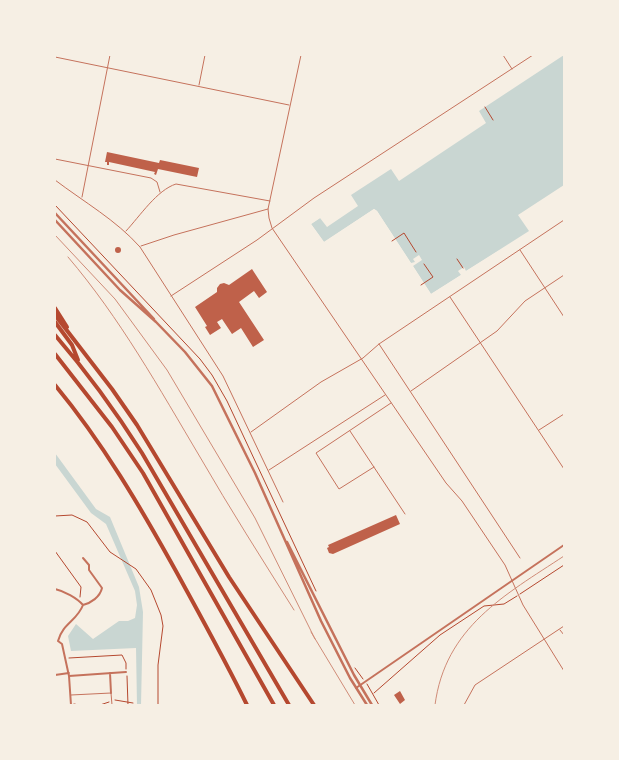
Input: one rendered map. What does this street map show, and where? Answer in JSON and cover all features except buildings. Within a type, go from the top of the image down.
[{"type":"highway","points":[[55,308],[80,348]]},
{"type":"highway","points":[[55,316],[137,425],[229,577],[314,705]]},
{"type":"highway","points":[[55,322],[72,345],[80,364]]},
{"type":"highway","points":[[55,335],[80,364],[122,421],[289,705]]},
{"type":"highway","points":[[55,354],[98,408],[142,473],[274,705]]},
{"type":"highway","points":[[55,385],[109,458],[142,510],[219,648],[247,705]]},
{"type":"street","points":[[82,198],[110,55]]},
{"type":"street","points":[[199,86],[205,55]]},
{"type":"street","points":[[301,55],[268,209],[272,228],[363,358],[446,483],[462,500],[505,566],[518,595],[564,671]]},
{"type":"street","points":[[503,55],[512,69]]},
{"type":"street","points":[[171,296],[257,240],[314,198],[533,55]]},
{"type":"street","points":[[55,57],[291,105]]},
{"type":"street","points":[[55,159],[151,178],[158,182],[161,193]]},
{"type":"street","points":[[55,180],[126,232],[140,247],[223,376],[283,502]]},
{"type":"street","points":[[126,232],[161,193],[170,186],[183,184],[270,202]]},
{"type":"street","points":[[140,247],[174,235],[268,209]]},
{"type":"street","points":[[55,213],[150,313],[156,322]]},
{"type":"street","points":[[55,220],[120,290],[156,322],[192,360],[212,386],[228,415],[312,602],[356,688],[367,705]]},
{"type":"street","points":[[250,433],[321,382],[363,358],[379,344],[564,220]]},
{"type":"street","points":[[519,250],[564,317]]},
{"type":"street","points":[[410,391],[497,331],[525,301],[564,275]]},
{"type":"street","points":[[450,296],[564,469]]},
{"type":"street","points":[[379,344],[520,558]]},
{"type":"street","points":[[268,470],[386,394]]},
{"type":"street","points":[[374,467],[339,489],[316,453],[392,403]]},
{"type":"street","points":[[538,430],[564,414]]},
{"type":"street","points":[[350,431],[405,514]]},
{"type":"street","points":[[283,536],[372,705]]},
{"type":"street","points":[[356,688],[564,545]]},
{"type":"street","points":[[71,705],[69,674],[62,644],[57,641],[61,631],[81,611],[83,606],[91,603],[102,589],[83,558]]},
{"type":"street","points":[[55,589],[61,590],[83,606]]},
{"type":"street","points":[[464,705],[474,685],[564,626]]},
{"type":"street","points":[[560,629],[564,636]]},
{"type":"street","points":[[55,675],[126,672]]},
{"type":"street","points":[[110,673],[112,705]]},
{"type":"street","points":[[71,695],[111,693]]},
{"type":"path","points":[[485,107],[493,120]]},
{"type":"path","points":[[55,205],[189,346],[212,375],[230,408],[318,596]]},
{"type":"path","points":[[392,241],[404,234],[416,252]]},
{"type":"path","points":[[456,259],[463,268]]},
{"type":"path","points":[[421,285],[433,277],[424,264]]},
{"type":"path","points":[[55,516],[72,515],[83,519],[96,532],[108,549],[132,565],[151,590],[162,620],[158,705]]},
{"type":"path","points":[[55,551],[81,588],[80,602]]},
{"type":"path","points":[[373,694],[440,635],[484,606],[504,604],[564,565]]},
{"type":"path","points":[[65,658],[122,654],[126,662],[128,704]]},
{"type":"path","points":[[352,664],[379,705]]},
{"type":"path","points":[[100,705],[118,700],[128,704],[133,703]]},
{"type":"path","points":[[71,705],[79,705]]},
{"type":"shaded area","points":[[564,55],[564,185],[518,215],[529,231],[466,271],[464,267],[458,271],[461,275],[431,294],[374,209],[324,242],[311,224],[320,218],[327,227],[358,206],[351,195],[391,169],[399,181],[486,123],[479,111]]},
{"type":"shaded area","points":[[55,453],[96,509],[110,517],[139,587],[143,612],[141,705],[137,705],[136,648],[71,651],[68,636],[76,624],[93,639],[119,621],[128,621],[135,618],[137,605],[135,591],[106,524],[91,513],[55,464]]},
{"type":"pier","points":[[374,209],[411,263],[415,262],[413,259],[419,255],[422,260],[413,266],[431,294],[461,275],[462,277],[433,296],[430,296],[374,212],[324,244],[309,225],[310,221],[318,216],[320,218],[311,224],[324,242]]},
{"type":"pier","points":[[500,250],[502,252],[468,274],[466,271]]},
{"type":"railway","points":[[55,235],[115,299],[167,370],[255,518],[315,639]]},
{"type":"railway","points":[[68,257],[122,329],[234,515],[294,610]]},
{"type":"railway","points":[[435,705],[441,678],[451,654],[465,634],[481,616],[500,600],[564,556]]},
{"type":"railway","points":[[311,632],[355,705]]}]
